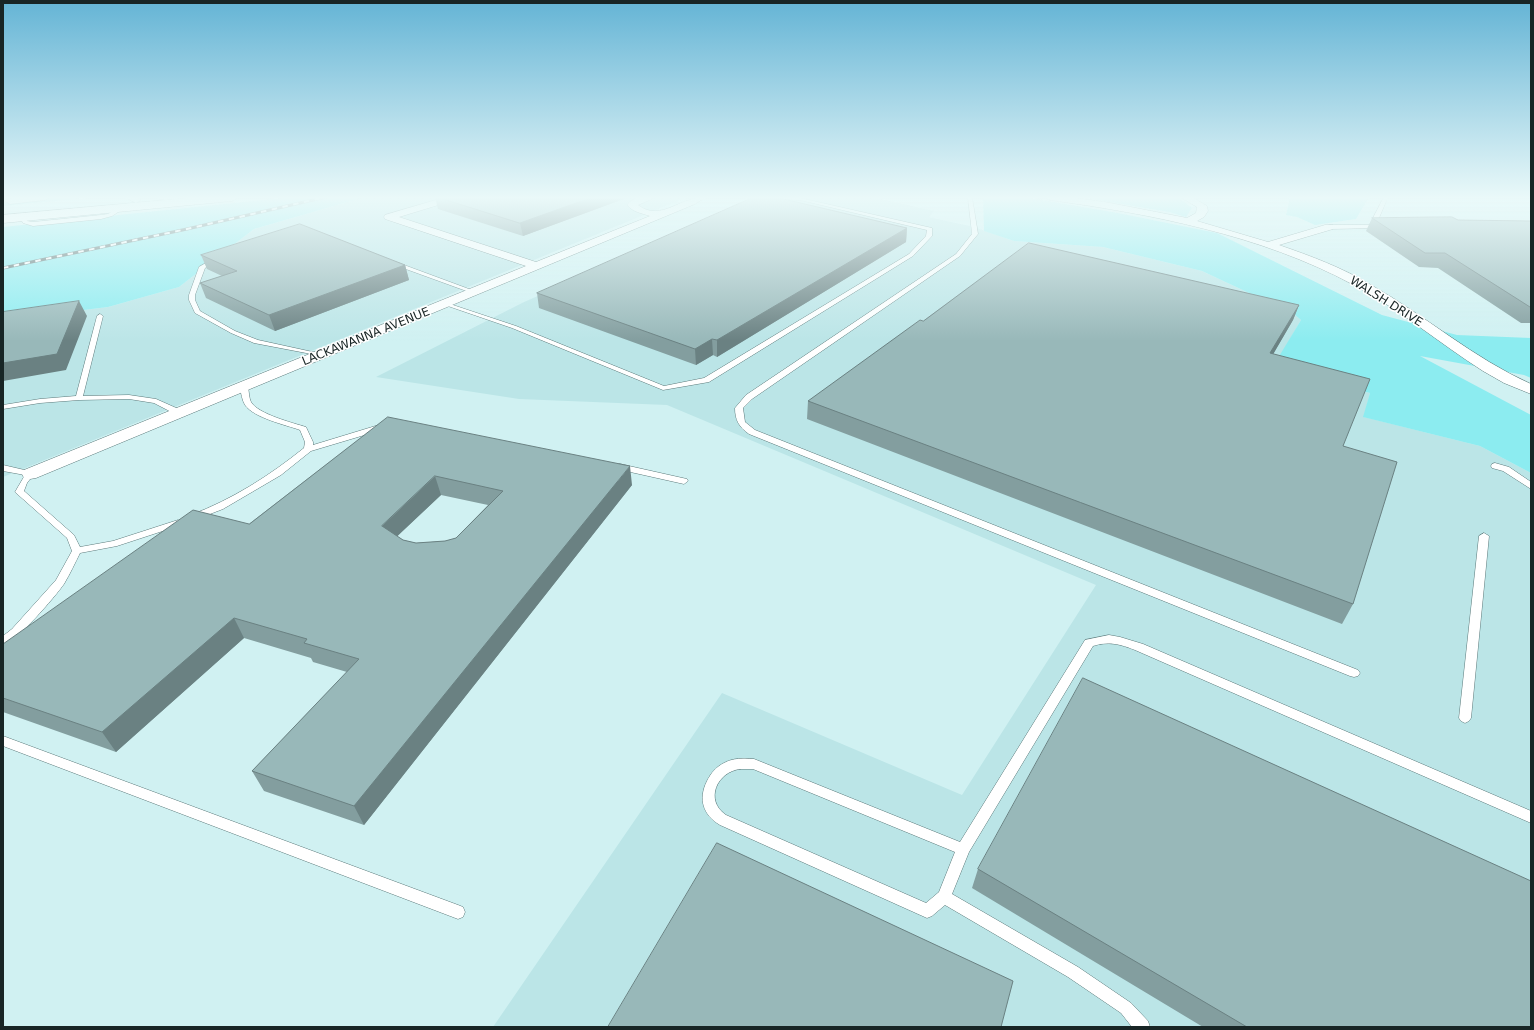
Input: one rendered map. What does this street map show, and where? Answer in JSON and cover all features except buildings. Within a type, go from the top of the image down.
[{"type":"street","points":[[474,245],[537,266]]},
{"type":"street","name":"LACKAWANNA AVENUE","points":[[30,474],[587,245]]},
{"type":"street","name":"WALSH DRIVE","points":[[1266,245],[1342,274],[1368,288],[1462,352],[1529,390]]},
{"type":"lane","points":[[445,304],[514,327],[663,388],[706,380],[796,327],[911,255],[920,245]]},
{"type":"lane","points":[[966,245],[958,255],[749,397],[739,408],[739,418],[743,426],[759,435],[1354,673]]},
{"type":"lane","points":[[220,257],[202,267],[192,295],[192,300],[197,312],[233,332],[256,342],[320,356]]},
{"type":"lane","points":[[390,261],[474,292]]},
{"type":"lane","points":[[80,398],[100,316]]},
{"type":"lane","points":[[244,387],[249,404],[257,411],[303,429],[308,442],[308,449]]},
{"type":"lane","points":[[3,407],[40,401],[80,398],[141,398],[156,400],[180,413]]},
{"type":"lane","points":[[3,642],[16,632],[60,582],[78,551],[114,544],[168,528],[220,507],[278,473],[308,449],[378,427],[393,424]]},
{"type":"lane","points":[[615,466],[684,481]]},
{"type":"lane","points":[[1495,466],[1506,469],[1531,486]]},
{"type":"lane","points":[[3,468],[30,474],[23,483],[19,492],[71,537],[78,551]]},
{"type":"lane","points":[[1465,718],[1484,536]]},
{"type":"lane","points":[[963,848],[754,764],[741,763],[726,767],[716,776],[710,786],[708,798],[710,808],[725,822],[927,911],[944,897],[963,848],[1089,643],[1101,638],[1118,639],[1139,647],[1531,817]]},
{"type":"lane","points":[[3,741],[458,912]]},
{"type":"lane","points":[[944,897],[1073,972],[1126,1008],[1142,1027]]},
{"type":"shaded area","points":[[3,245],[233,245],[179,287],[108,307],[3,320]]},
{"type":"shaded area","points":[[233,245],[570,245],[3,477],[3,320],[108,307],[179,287]]},
{"type":"shaded area","points":[[655,245],[1074,245],[1103,247],[1202,271],[1294,314],[1301,320],[1273,369],[1370,393],[1364,417],[1480,446],[1531,473],[1531,1027],[493,1027],[722,693],[962,795],[1096,585],[667,405],[519,399],[376,377],[524,302]]},
{"type":"shaded area","points":[[1074,245],[1241,245],[1382,315],[1457,335],[1531,338],[1531,378],[1524,375],[1420,356],[1531,415],[1531,473],[1480,446],[1363,417],[1370,393],[1272,368],[1301,320],[1294,314],[1202,271],[1103,247]]},
{"type":"railway","points":[[3,268],[111,245]]}]
